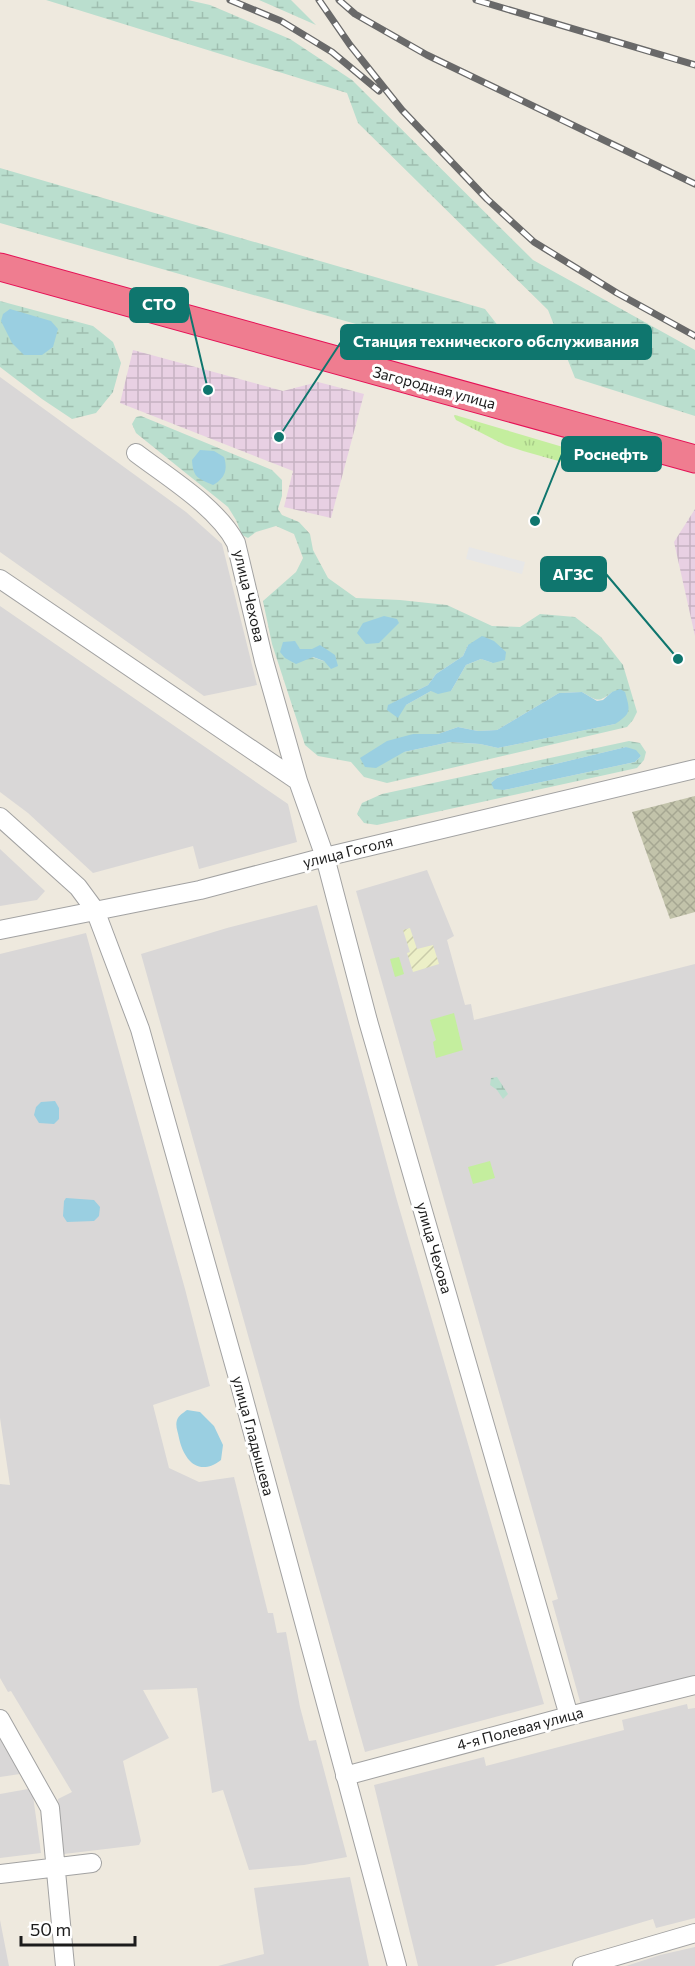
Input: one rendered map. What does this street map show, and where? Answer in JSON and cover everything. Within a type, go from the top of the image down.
[{"type":"highway","name":"Загородная улица","points":[[0,250],[695,441]]},
{"type":"highway","name":"Загородная улица","points":[[0,267],[695,459]]},
{"type":"street","name":"улица Чехова","points":[[136,453],[215,514],[228,527],[236,543],[264,661],[298,781],[325,857],[368,1021],[569,1716]]},
{"type":"street","points":[[0,579],[298,781]]},
{"type":"street","name":"улица Гоголя","points":[[0,930],[200,890],[325,857],[695,769]]},
{"type":"street","name":"улица Гладышева","points":[[0,817],[78,886],[94,910],[140,1029],[240,1385],[397,1966]]},
{"type":"street","name":"4-я Полевая улица","points":[[345,1776],[695,1685]]},
{"type":"street","points":[[0,1719],[50,1808],[65,1966]]},
{"type":"street","points":[[0,1874],[57,1869],[92,1863]]},
{"type":"street","points":[[582,1966],[695,1933]]},
{"type":"shaded area","points":[[133,350],[283,391],[318,382],[364,394],[331,518],[284,507],[293,471],[120,403]]},
{"type":"shaded area","points":[[0,377],[186,512],[222,544],[257,685],[204,696],[0,552]]},
{"type":"shaded area","points":[[695,509],[695,636],[674,542]]},
{"type":"shaded area","points":[[469,547],[525,562],[522,574],[466,559]]},
{"type":"shaded area","points":[[0,606],[288,804],[297,842],[199,869],[193,846],[93,873],[28,813],[0,792]]},
{"type":"shaded area","points":[[695,796],[695,912],[670,919],[632,812]]},
{"type":"shaded area","points":[[0,849],[45,891],[37,900],[0,906]]},
{"type":"shaded area","points":[[427,870],[454,936],[447,940],[465,1005],[471,1004],[474,1020],[695,964],[695,1675],[581,1705],[552,1601],[558,1599],[356,891]]},
{"type":"shaded area","points":[[317,905],[396,1197],[544,1704],[365,1752],[141,954],[227,928]]},
{"type":"shaded area","points":[[410,928],[417,949],[433,945],[439,964],[413,972],[403,930]]},
{"type":"shaded area","points":[[86,933],[210,1386],[153,1405],[169,1468],[199,1482],[234,1477],[268,1613],[273,1613],[277,1633],[286,1632],[309,1741],[316,1740],[347,1857],[304,1865],[249,1870],[223,1790],[212,1793],[197,1688],[143,1690],[169,1738],[123,1761],[141,1841],[139,1845],[64,1854],[58,1799],[72,1792],[11,1691],[8,1692],[0,1678],[0,1484],[10,1485],[0,1418],[0,954]]},
{"type":"shaded area","points":[[687,1704],[688,1709],[695,1708],[695,1918],[656,1928],[653,1919],[494,1966],[418,1966],[374,1785],[484,1757],[486,1766],[624,1730],[622,1720]]},
{"type":"shaded area","points":[[0,1739],[20,1774],[0,1777]]},
{"type":"shaded area","points":[[28,1789],[33,1796],[41,1853],[0,1858],[0,1794]]},
{"type":"shaded area","points":[[350,1877],[369,1966],[218,1966],[264,1954],[254,1888]]},
{"type":"shaded area","points":[[0,1920],[9,1966],[0,1966]]},
{"type":"shaded area","points":[[695,1947],[695,1966],[626,1966],[660,1955]]},
{"type":"green space","points":[[46,0],[188,0],[210,5],[290,39],[352,80],[533,260],[695,350],[695,416],[575,378],[548,310],[358,123],[347,93]]},
{"type":"green space","points":[[259,0],[291,0],[316,25],[266,3]]},
{"type":"green space","points":[[0,168],[485,309],[499,327],[505,342],[494,356],[465,355],[0,223]]},
{"type":"green space","points":[[0,301],[93,326],[113,342],[121,363],[113,392],[96,413],[72,419],[0,367]]},
{"type":"green space","points":[[455,415],[573,450],[576,454],[570,461],[562,462],[523,451],[505,445],[456,420]]},
{"type":"green space","points":[[141,416],[272,470],[282,480],[282,496],[278,509],[282,515],[299,522],[310,534],[313,550],[328,578],[356,598],[447,605],[492,626],[520,627],[540,614],[575,617],[601,637],[623,665],[637,712],[633,720],[627,727],[387,783],[364,777],[351,762],[318,756],[305,745],[272,644],[263,601],[296,572],[303,558],[294,534],[276,526],[256,532],[248,538],[242,535],[228,507],[136,433],[132,424],[136,417]],"holes":[[[283,642],[300,649],[312,649],[338,666],[312,657]],[[468,645],[493,663],[481,659],[466,665],[451,691],[431,691],[406,705],[389,705],[428,685],[436,674],[463,656]],[[582,692],[597,700],[612,692],[615,724],[498,748],[450,742],[404,752],[413,734],[438,734],[458,727],[478,731],[497,730],[559,693]]]},
{"type":"green space","points":[[629,741],[640,743],[646,752],[644,760],[637,768],[377,825],[364,823],[357,814],[362,803],[382,794]],"holes":[[[626,747],[641,756],[635,762],[504,790],[491,783],[497,778]]]},
{"type":"green space","points":[[399,957],[404,974],[395,977],[390,959]]},
{"type":"green space","points":[[454,1013],[463,1050],[436,1058],[433,1042],[436,1040],[430,1020]]},
{"type":"green space","points":[[497,1077],[508,1094],[503,1099],[490,1085],[491,1078]]},
{"type":"green space","points":[[490,1161],[495,1178],[473,1184],[468,1167]]},
{"type":"water","points":[[10,309],[51,321],[58,329],[53,347],[42,355],[24,355],[12,343],[1,321],[3,314]]},
{"type":"water","points":[[200,450],[214,451],[224,457],[225,473],[213,485],[195,474],[192,460]]},
{"type":"water","points":[[384,616],[397,619],[399,623],[379,643],[366,644],[357,633],[363,623]]},
{"type":"water","points":[[482,636],[494,641],[506,652],[505,660],[493,663],[481,659],[466,665],[451,691],[438,694],[431,691],[406,705],[398,718],[387,710],[388,705],[428,685],[436,674],[463,656],[468,645]]},
{"type":"water","points":[[295,641],[300,649],[312,649],[320,645],[335,655],[338,666],[331,669],[324,661],[313,657],[296,664],[285,658],[280,652],[283,642]]},
{"type":"water","points":[[620,689],[625,692],[628,711],[615,724],[498,748],[450,742],[404,752],[376,768],[365,767],[360,758],[387,741],[413,734],[438,734],[458,727],[478,731],[497,730],[559,693],[582,692],[597,701],[603,700],[612,692]]},
{"type":"water","points":[[626,747],[636,750],[641,756],[635,762],[504,790],[494,789],[491,783],[497,778]]},
{"type":"water","points":[[55,1101],[59,1108],[59,1119],[54,1124],[39,1123],[34,1115],[36,1107],[41,1102]]},
{"type":"water","points":[[66,1198],[94,1200],[100,1207],[99,1216],[94,1221],[67,1222],[63,1216]]},
{"type":"water","points":[[187,1410],[200,1412],[214,1426],[223,1445],[221,1460],[213,1465],[199,1467],[189,1460],[181,1446],[176,1424],[179,1417]]},
{"type":"railway","points":[[230,0],[281,21],[332,52],[379,91]]},
{"type":"railway","points":[[319,0],[350,45],[402,110],[487,199],[534,242],[617,293],[695,336]]},
{"type":"railway","points":[[339,0],[355,14],[427,55],[695,184]]},
{"type":"railway","points":[[476,0],[695,65]]},
{"type":"place","name":"СТО","points":[[208,390]]},
{"type":"place","name":"Станция технического обслуживания","points":[[279,437]]},
{"type":"place","name":"Роснефть","points":[[535,521]]},
{"type":"place","name":"АГЗС","points":[[678,659]]}]
